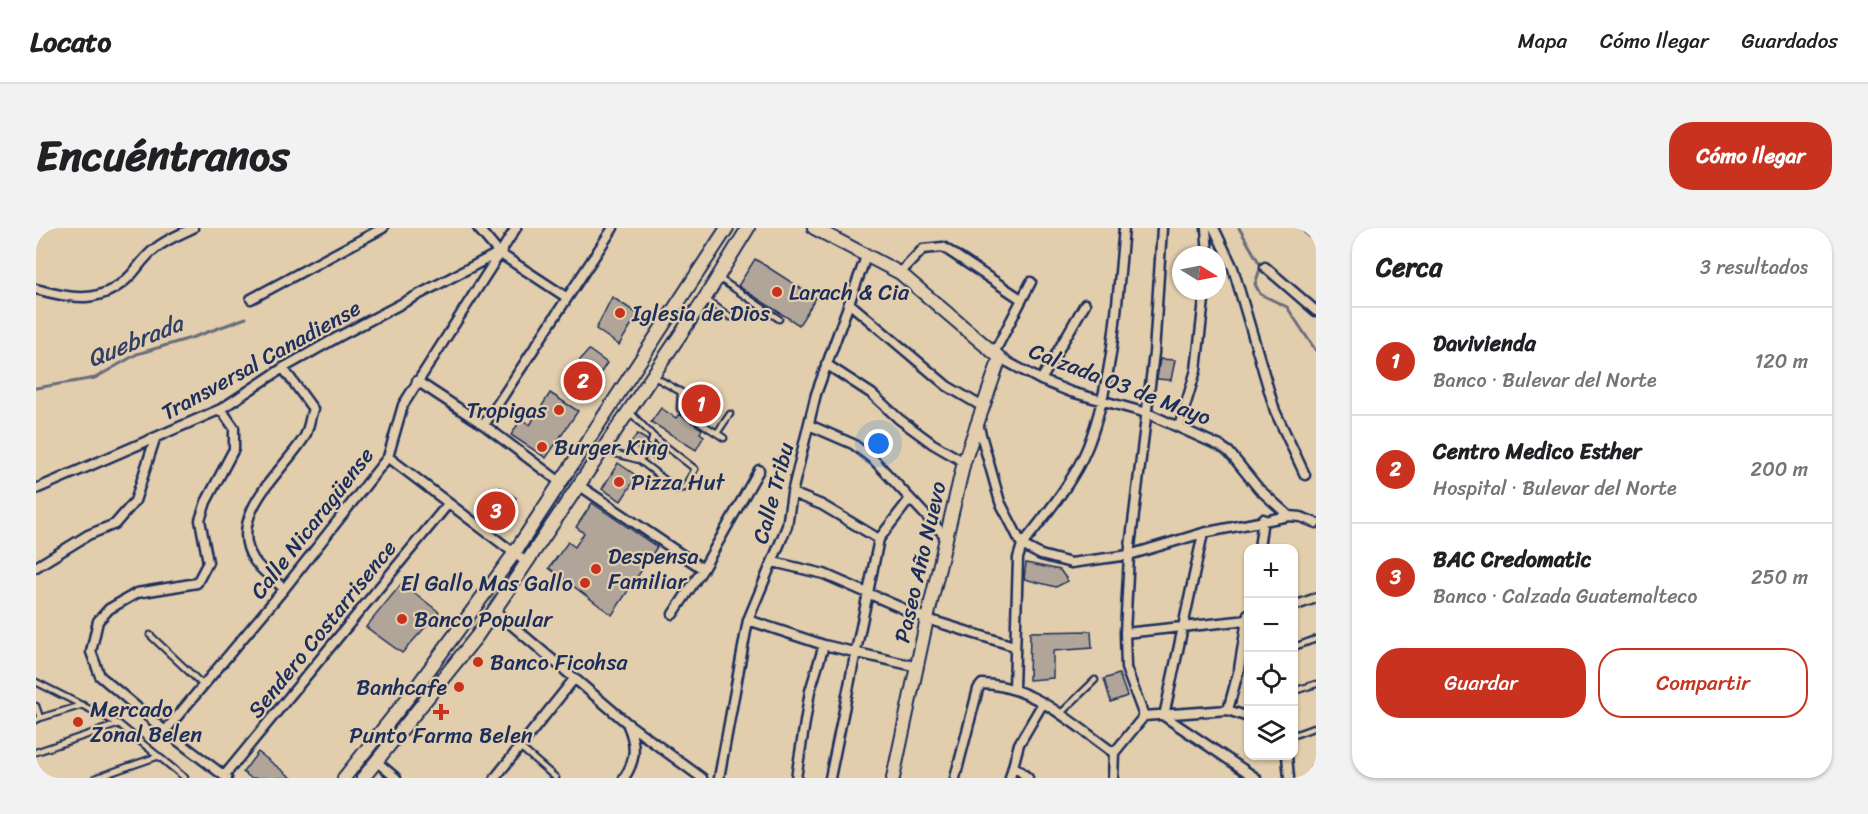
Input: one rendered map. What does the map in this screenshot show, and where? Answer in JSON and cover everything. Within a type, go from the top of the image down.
[{"type":"main road","points":[[344,778],[415,689],[513,555],[727,228]]},
{"type":"main road","points":[[363,778],[471,644],[580,486],[650,375],[705,298],[748,228]]},
{"type":"main road","name":"Calzada 03 de Mayo","points":[[814,228],[900,273],[997,356]]},
{"type":"main road","name":"Paseo Año Nuevo","points":[[893,778],[964,462],[978,424],[997,356]]},
{"type":"street","points":[[36,288],[70,298],[93,296],[113,288],[130,276],[157,247],[193,228]]},
{"type":"street","points":[[251,299],[383,228]]},
{"type":"street","points":[[478,228],[499,253],[566,297]]},
{"type":"street","name":"Calle Nicaragüense","points":[[165,731],[284,589],[388,457],[400,412],[417,381],[516,228]]},
{"type":"street","points":[[484,425],[613,228]]},
{"type":"street","points":[[1014,687],[1018,558],[1022,545],[1051,510],[1088,447],[1101,400],[1113,335],[1124,228]]},
{"type":"street","points":[[1144,716],[1125,668],[1125,633],[1129,555],[1158,305],[1162,228]]},
{"type":"street","points":[[1206,228],[1207,246]]},
{"type":"street","points":[[1214,228],[1233,268],[1275,411],[1305,475]]},
{"type":"street","points":[[1308,228],[1316,235]]},
{"type":"street","points":[[900,273],[923,249],[943,247],[1021,299]]},
{"type":"street","name":"Transversal Canadiense","points":[[36,489],[156,439],[221,408],[283,368],[499,253]]},
{"type":"street","name":"Calle Tribu","points":[[719,778],[748,620],[787,526],[792,493],[826,364],[867,254]]},
{"type":"street","points":[[1265,267],[1316,311]]},
{"type":"street","name":"Paseo Año Nuevo","points":[[997,356],[1021,299],[1031,282]]},
{"type":"street","points":[[1179,427],[1196,370],[1204,300]]},
{"type":"street","points":[[849,303],[947,386],[983,407]]},
{"type":"street","points":[[1041,380],[1085,304]]},
{"type":"street","name":"Calzada 03 de Mayo","points":[[997,356],[1041,380],[1147,413],[1229,452],[1259,489],[1289,516],[1316,522]]},
{"type":"street","points":[[826,364],[872,394],[899,419],[933,444],[964,462]]},
{"type":"street","points":[[283,368],[313,409],[305,435],[257,500],[251,517],[248,548],[255,561],[284,589]]},
{"type":"street","points":[[417,381],[484,425],[560,482]]},
{"type":"street","points":[[221,408],[234,428],[234,449],[206,502],[200,520],[208,562],[202,575],[197,583],[137,592],[109,609],[98,621],[91,652],[100,676],[165,731],[225,777]]},
{"type":"street","points":[[978,424],[1000,502],[1022,545],[1062,563],[1129,555],[1203,533],[1263,519],[1289,516]]},
{"type":"street","points":[[809,425],[853,444],[874,460],[946,537]]},
{"type":"street","points":[[36,567],[88,535],[115,524],[135,501],[156,439]]},
{"type":"street","points":[[388,457],[513,555],[526,562]]},
{"type":"street","points":[[673,614],[704,569],[759,470]]},
{"type":"street","points":[[580,486],[704,569]]},
{"type":"street","points":[[792,493],[822,506],[879,539]]},
{"type":"street","points":[[830,778],[879,539],[909,500]]},
{"type":"street","name":"Sendero Costarrisence","points":[[225,777],[448,504]]},
{"type":"street","points":[[1260,544],[1263,519]]},
{"type":"street","points":[[1203,533],[1184,628],[1163,713],[1165,719],[1256,778]]},
{"type":"street","points":[[773,562],[824,574],[927,620],[1014,646]]},
{"type":"street","points":[[1298,604],[1316,598]]},
{"type":"street","points":[[494,610],[627,723],[702,778]]},
{"type":"street","points":[[1125,633],[1184,628],[1244,618]]},
{"type":"street","points":[[748,620],[824,645],[918,666]]},
{"type":"street","points":[[1227,710],[1239,669],[1244,640]]},
{"type":"street","points":[[796,778],[810,691],[824,645]]},
{"type":"street","points":[[495,778],[574,679]]},
{"type":"street","points":[[955,778],[978,689],[982,684],[1014,687],[1043,703],[1114,753]]},
{"type":"street","points":[[1010,778],[1018,744],[1043,703]]},
{"type":"street","points":[[1113,778],[1114,753],[1144,716],[1227,710],[1244,716]]},
{"type":"street","points":[[624,778],[630,769],[635,752],[633,737],[627,723]]},
{"type":"street","points":[[1287,760],[1289,778]]},
{"type":"street","points":[[377,762],[396,778]]},
{"type":"street","points":[[1014,766],[1028,778]]},
{"type":"lane","points":[[717,277],[779,319]]},
{"type":"lane","points":[[705,298],[730,317]]},
{"type":"lane","points":[[650,375],[681,392],[680,409],[724,438]]},
{"type":"lane","points":[[603,450],[639,460],[677,489],[684,488],[695,469],[654,437],[628,410]]},
{"type":"lane","points":[[717,434],[730,414]]},
{"type":"lane","points":[[651,443],[654,437]]},
{"type":"lane","points":[[639,460],[645,454]]},
{"type":"lane","points":[[150,635],[204,686]]},
{"type":"lane","points":[[1298,645],[1316,639]]},
{"type":"lane","points":[[1059,715],[1095,680]]},
{"type":"lane","points":[[36,682],[119,724],[184,778]]},
{"type":"lane","points":[[1298,690],[1316,684]]},
{"type":"lane","points":[[36,706],[38,719],[83,705]]},
{"type":"lane","points":[[36,752],[119,724]]},
{"type":"lane","points":[[1298,733],[1316,728]]},
{"type":"lane","points":[[520,747],[556,778]]},
{"type":"lane","points":[[95,778],[159,756]]},
{"type":"building","name":"Larach & Cia","points":[[755,259],[816,298],[799,325],[738,286]]},
{"type":"building","points":[[612,297],[638,314],[619,345],[596,329]]},
{"type":"building","points":[[589,350],[607,363],[596,380],[600,382],[590,396],[564,378]]},
{"type":"building","points":[[1160,359],[1175,360],[1171,380],[1157,379]]},
{"type":"building","points":[[695,387],[719,401],[707,421],[685,407]]},
{"type":"building","points":[[550,393],[578,411],[546,458],[511,435],[521,419],[530,425]]},
{"type":"building","points":[[661,408],[676,418],[679,414],[702,429],[700,433],[704,436],[696,450],[651,422]]},
{"type":"building","points":[[637,434],[647,440],[648,446],[655,445],[664,451],[657,462],[649,456],[648,450],[641,451],[630,444]]},
{"type":"building","name":"Pizza Hut","points":[[618,463],[637,476],[621,501],[602,489]]},
{"type":"building","points":[[500,487],[516,498],[498,525],[482,514]]},
{"type":"building","points":[[592,503],[657,547],[612,615],[549,568],[568,542],[575,547],[584,533],[576,527]]},
{"type":"building","points":[[1026,563],[1060,570],[1068,581],[1056,587],[1024,579]]},
{"type":"building","name":"Banco Popular","points":[[402,583],[439,612],[402,653],[366,627]]},
{"type":"building","points":[[1091,631],[1092,648],[1053,651],[1053,678],[1029,680],[1030,632]]},
{"type":"building","points":[[1119,674],[1127,696],[1111,702],[1104,679]]},
{"type":"building","points":[[258,752],[292,778],[251,778],[243,772]]},
{"type":"waterway","name":"Quebrada","points":[[1239,228],[1261,266],[1255,284],[1260,294],[1287,307],[1316,351]]},
{"type":"waterway","name":"Quebrada","points":[[36,388],[95,378],[137,354],[246,318]]},
{"type":"place","name":"Larach & Cia","points":[[777,292]]},
{"type":"place","name":"Iglesia de Dios","points":[[620,313]]},
{"type":"place","name":"Centro Medico Esther","points":[[583,381]]},
{"type":"place","name":"Davivienda","points":[[701,404]]},
{"type":"place","name":"Tropigas","points":[[559,410]]},
{"type":"place","name":"Burger King","points":[[542,447]]},
{"type":"place","name":"Pizza Hut","points":[[619,482]]},
{"type":"place","name":"BAC Credomatic","points":[[496,511]]},
{"type":"place","name":"Despensa Familiar","points":[[596,569]]},
{"type":"place","name":"El Gallo Mas Gallo","points":[[585,583]]},
{"type":"place","name":"Banco Popular","points":[[402,619]]},
{"type":"place","name":"Banco Ficohsa","points":[[478,662]]},
{"type":"place","name":"Banhcafe","points":[[459,687]]},
{"type":"place","name":"Punto Farma Belen","points":[[441,712]]},
{"type":"place","name":"Mercado Zonal Belen","points":[[78,722]]}]
